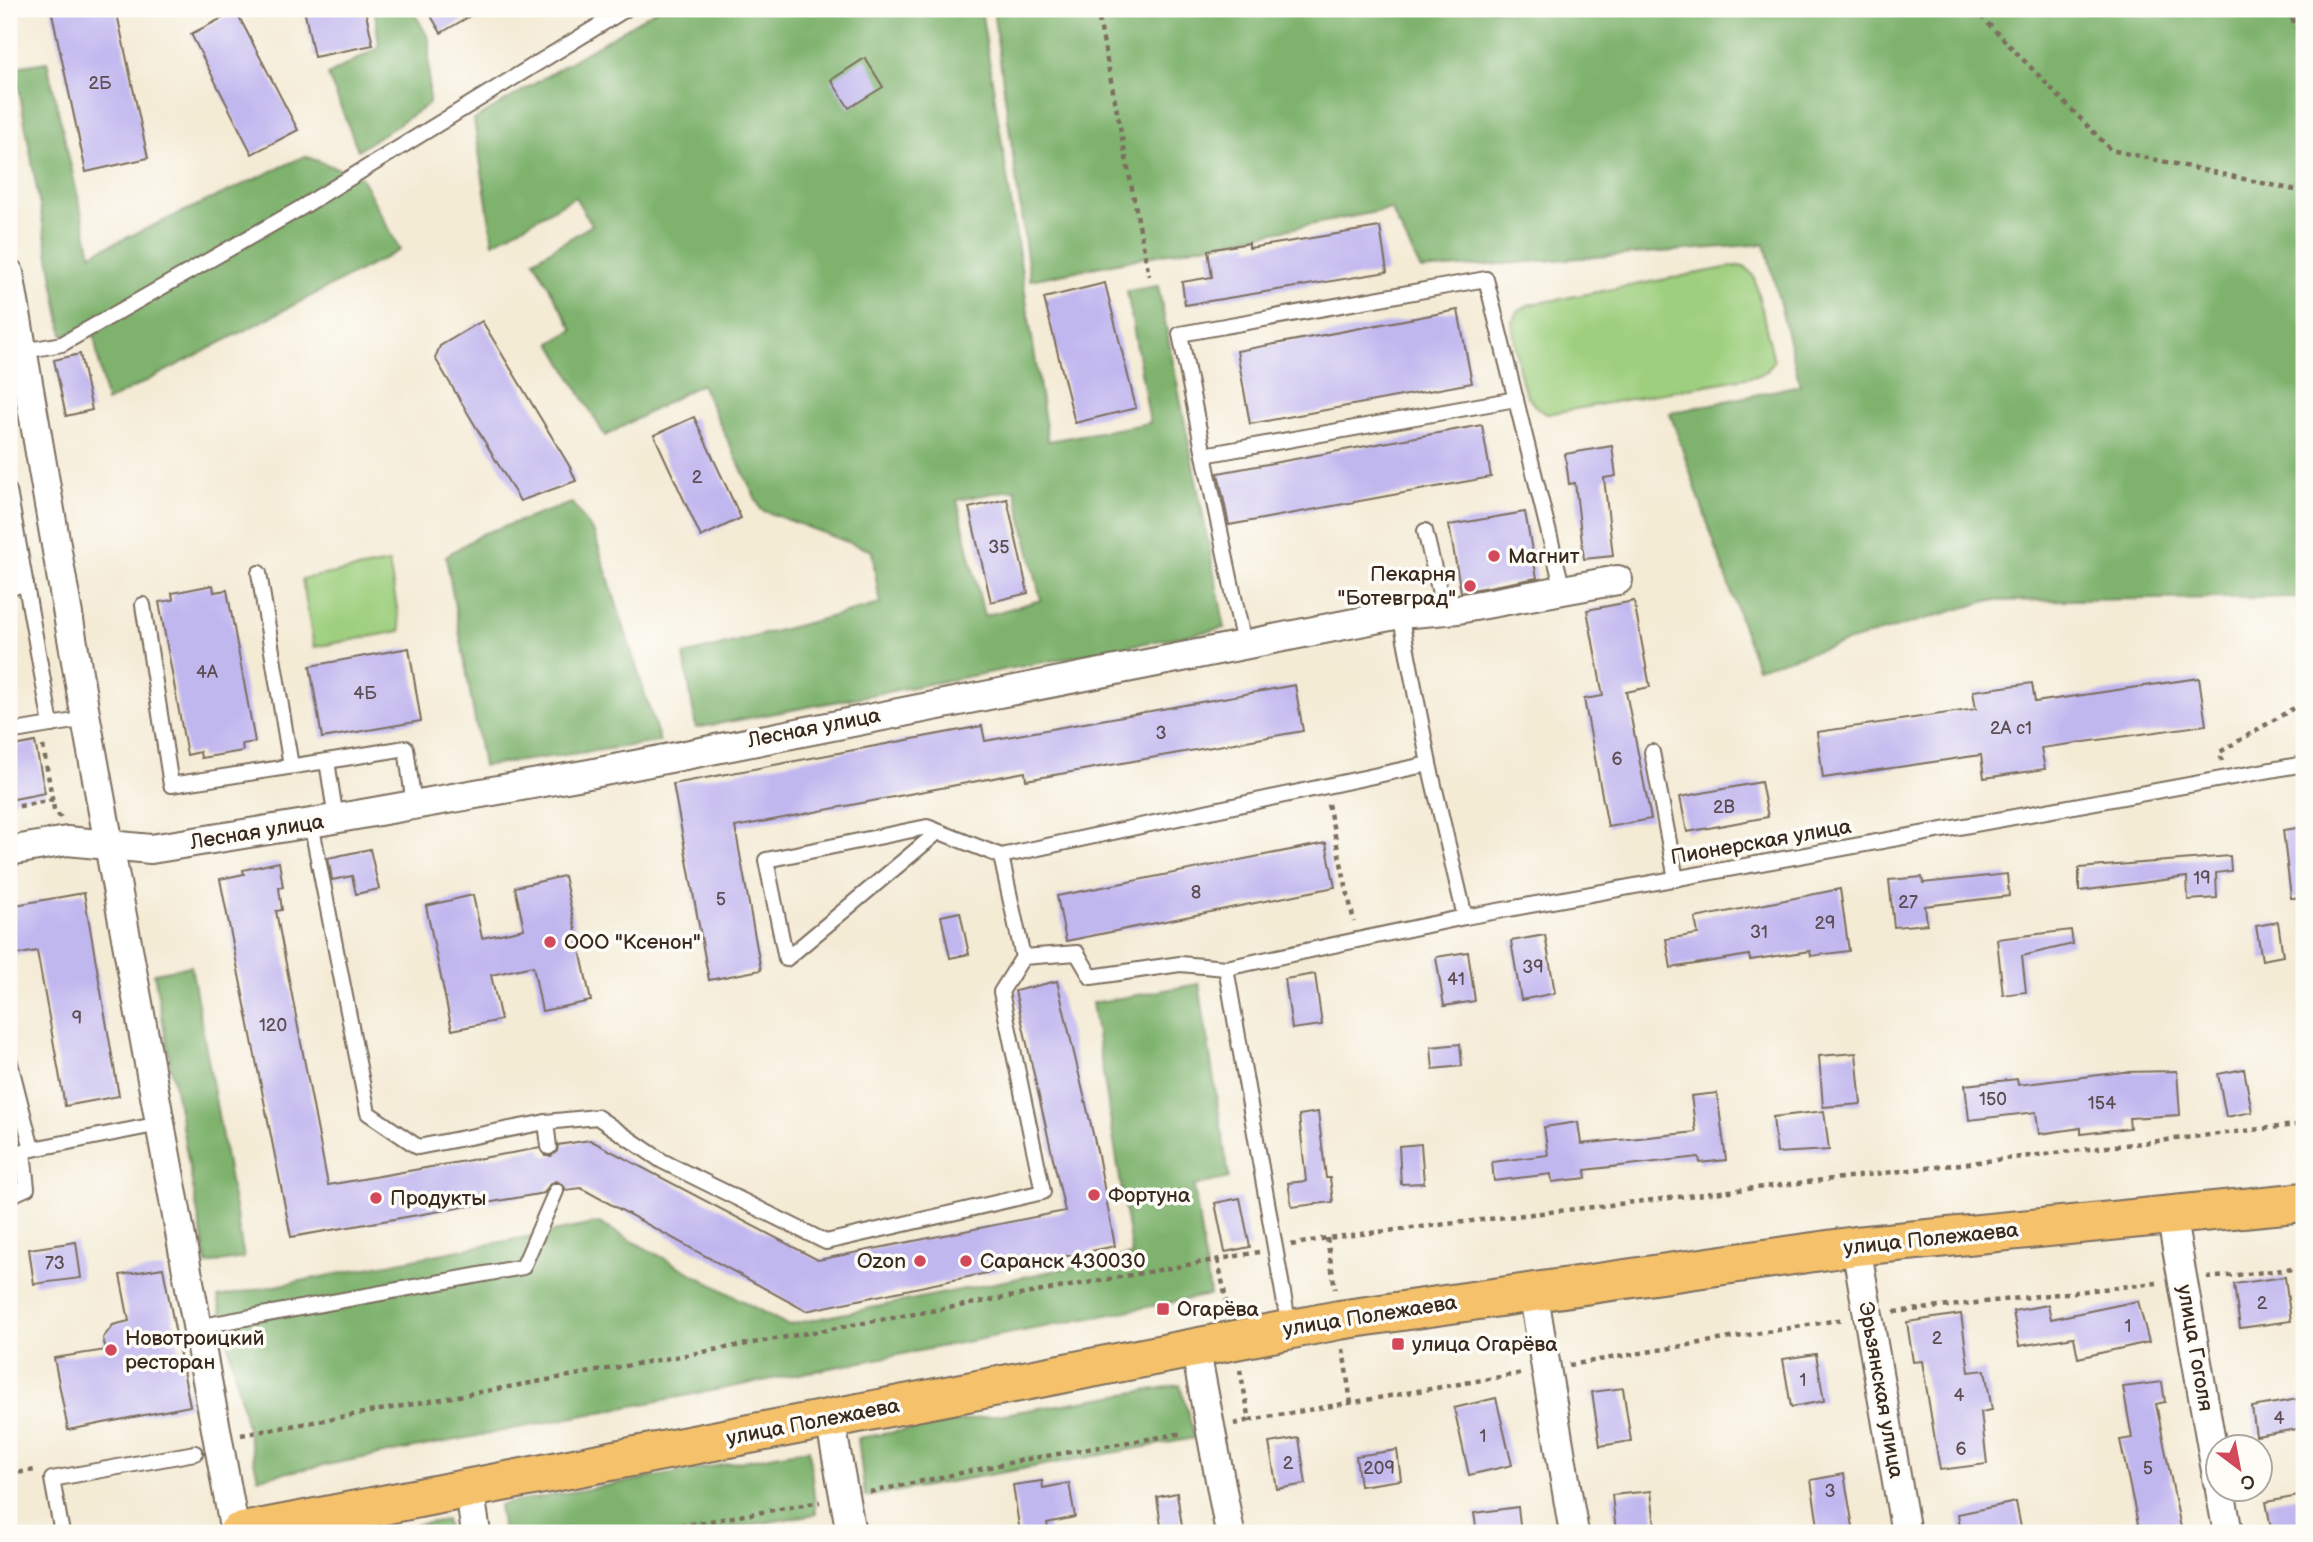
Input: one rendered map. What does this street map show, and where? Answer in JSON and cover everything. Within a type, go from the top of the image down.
[{"type":"main road","name":"улица Полежаева","points":[[237,1533],[1290,1328],[1856,1246],[2304,1202]]},
{"type":"street","points":[[9,273],[108,843],[237,1533]]},
{"type":"street","name":"Лесная улица","points":[[9,851],[66,841],[151,849],[323,821],[589,774],[1400,614],[1444,610],[1618,580]]},
{"type":"street","name":"улица Гоголя","points":[[2171,1214],[2210,1434]]},
{"type":"street","name":"Эрьзянская улица","points":[[1856,1246],[1906,1533]]},
{"type":"street","points":[[1533,1291],[1574,1533]]},
{"type":"street","points":[[1195,1346],[1230,1533]]},
{"type":"street","points":[[830,1419],[851,1533]]},
{"type":"street","points":[[469,1486],[476,1533]]},
{"type":"street","points":[[2223,1504],[2228,1533]]},
{"type":"lane","points":[[24,351],[62,344],[86,331],[299,209],[626,9]]},
{"type":"lane","points":[[1244,644],[1180,334],[1486,279],[1563,590]]},
{"type":"lane","points":[[1204,455],[1516,400]]},
{"type":"lane","points":[[9,491],[26,584],[45,726]]},
{"type":"lane","points":[[1425,531],[1444,610]]},
{"type":"lane","points":[[259,573],[291,766]]},
{"type":"lane","points":[[9,588],[26,584]]},
{"type":"lane","points":[[144,605],[171,785],[405,748],[414,804]]},
{"type":"lane","points":[[1400,614],[1429,764],[1465,917]]},
{"type":"lane","points":[[9,732],[86,719]]},
{"type":"lane","points":[[1652,752],[1676,879]]},
{"type":"lane","points":[[327,761],[323,821],[368,1113],[418,1147],[546,1122],[597,1117],[662,1161],[826,1242],[1043,1192],[1001,992],[1023,957],[1001,856]]},
{"type":"lane","points":[[938,832],[786,959],[766,860],[927,827],[1001,856],[1429,764]]},
{"type":"lane","name":"Пионерская улица","points":[[1023,957],[1077,953],[1091,977],[1180,964],[1226,968],[1465,917],[2304,764]]},
{"type":"lane","points":[[1226,968],[1290,1328]]},
{"type":"lane","points":[[9,1059],[28,1150],[27,1188],[9,1196]]},
{"type":"lane","points":[[546,1122],[550,1147]]},
{"type":"lane","points":[[28,1150],[160,1124]]},
{"type":"lane","points":[[197,1327],[523,1267],[556,1191]]},
{"type":"lane","points":[[62,1533],[52,1479],[195,1453]]},
{"type":"path","points":[[1097,9],[1149,276]]},
{"type":"path","points":[[1974,9],[2111,150],[2304,192]]},
{"type":"path","points":[[2288,9],[2304,45]]},
{"type":"path","points":[[2225,779],[2220,752],[2304,702]]},
{"type":"path","points":[[45,726],[52,800],[54,809],[65,824]]},
{"type":"path","points":[[1324,786],[1358,940]]},
{"type":"path","points":[[9,807],[52,800]]},
{"type":"path","points":[[279,1427],[1341,1236],[2304,1124]]},
{"type":"path","points":[[1219,1260],[1250,1420]]},
{"type":"path","points":[[1028,1459],[1868,1315],[2304,1268]]},
{"type":"green space","points":[[412,9],[429,39],[429,104],[358,150],[328,75],[379,47],[375,11]]},
{"type":"green space","points":[[658,9],[981,9],[1048,441],[1150,423],[1127,291],[1158,286],[1225,628],[696,728],[684,655],[880,604],[872,551],[761,510],[701,384],[605,436],[551,343],[573,330],[534,260],[592,225],[575,197],[493,243],[474,120]],"holes":[[[1015,489],[1041,600],[984,616],[957,500]]]},
{"type":"green space","points":[[993,9],[2304,9],[2304,597],[1987,601],[1757,668],[1670,413],[1800,385],[1765,244],[1421,270],[1391,209],[1030,280]]},
{"type":"green space","points":[[47,62],[91,254],[305,156],[361,177],[400,250],[106,402],[93,329],[63,335],[15,67]]},
{"type":"green space","points":[[1736,266],[1746,267],[1754,277],[1774,361],[1767,371],[1756,376],[1548,414],[1530,399],[1520,375],[1512,322],[1517,312],[1528,305]]},
{"type":"green space","points":[[572,503],[594,533],[660,742],[483,766],[446,556],[482,534]]},
{"type":"green space","points":[[389,563],[401,631],[314,647],[302,579]]},
{"type":"green space","points":[[191,966],[244,1258],[207,1264],[154,973]]},
{"type":"green space","points":[[1199,984],[1229,1178],[1194,1186],[1210,1295],[258,1478],[218,1297],[599,1223],[787,1325],[1132,1255],[1092,1003]]},
{"type":"green space","points":[[1180,1385],[1195,1438],[865,1497],[858,1438]]},
{"type":"green space","points":[[809,1449],[816,1514],[704,1533],[503,1533],[499,1505]]},
{"type":"green space","points":[[446,1520],[449,1533],[368,1533]]},
{"type":"building","points":[[51,9],[116,9],[148,158],[86,172]]},
{"type":"building","points":[[304,9],[365,9],[373,45],[314,57]]},
{"type":"building","points":[[427,9],[482,9],[441,33]]},
{"type":"building","points":[[236,11],[298,130],[252,154],[191,34]]},
{"type":"building","points":[[865,58],[883,87],[849,108],[831,80]]},
{"type":"building","points":[[1380,227],[1387,272],[1185,305],[1182,282],[1212,277],[1208,250],[1249,243],[1249,248]]},
{"type":"building","points":[[1105,283],[1136,408],[1075,423],[1044,298]]},
{"type":"building","points":[[1458,310],[1472,383],[1250,424],[1237,351]]},
{"type":"building","points":[[482,321],[576,481],[520,501],[435,358],[440,346]]},
{"type":"building","points":[[80,354],[92,410],[66,416],[54,360]]},
{"type":"building","points":[[694,417],[741,518],[701,537],[654,435]]},
{"type":"building","points":[[1482,425],[1491,477],[1229,525],[1218,473]]},
{"type":"building","points":[[1612,446],[1616,476],[1604,478],[1613,556],[1584,559],[1575,483],[1569,484],[1565,454]]},
{"type":"building","points":[[1007,499],[1028,593],[991,602],[969,508]]},
{"type":"building","points":[[1525,512],[1537,578],[1461,592],[1449,525]]},
{"type":"building","points":[[213,585],[214,592],[227,590],[255,742],[242,744],[243,751],[201,758],[200,752],[187,755],[159,602],[173,600],[172,593]]},
{"type":"building","points":[[1634,601],[1650,687],[1626,692],[1651,819],[1608,827],[1584,699],[1603,696],[1587,610]]},
{"type":"building","points":[[409,648],[421,721],[322,738],[310,666]]},
{"type":"building","points":[[2199,678],[2206,725],[2041,748],[2045,769],[1984,778],[1981,755],[1823,778],[1817,732],[1976,709],[1973,691],[2032,683],[2035,702]]},
{"type":"building","points":[[1295,685],[1303,731],[1026,780],[1025,772],[735,827],[761,970],[709,980],[673,784],[982,726],[985,741]]},
{"type":"building","points":[[35,742],[45,793],[9,800],[9,747]]},
{"type":"building","points":[[1761,782],[1768,817],[1687,832],[1680,797]]},
{"type":"building","points":[[2304,827],[2304,898],[2291,898],[2283,830]]},
{"type":"building","points":[[1326,843],[1335,887],[1066,941],[1057,896]]},
{"type":"building","points":[[370,849],[379,889],[356,894],[352,876],[332,880],[328,858]]},
{"type":"building","points":[[2230,856],[2231,871],[2216,873],[2217,898],[2188,900],[2187,877],[2079,891],[2079,868]]},
{"type":"building","points":[[279,862],[283,887],[279,888],[282,910],[276,911],[328,1185],[540,1148],[545,1156],[551,1156],[557,1151],[558,1145],[590,1140],[818,1260],[1065,1211],[1015,991],[1057,981],[1098,1155],[1115,1246],[806,1311],[581,1188],[566,1190],[556,1181],[550,1184],[544,1193],[291,1237],[220,879],[244,874],[243,870]]},
{"type":"building","points":[[2007,874],[2009,896],[1925,906],[1927,924],[1894,927],[1889,880],[1922,877],[1923,883]]},
{"type":"building","points":[[564,876],[591,1001],[542,1011],[533,966],[491,975],[501,1020],[452,1030],[426,906],[473,895],[482,938],[524,929],[515,887]]},
{"type":"building","points":[[1840,889],[1849,951],[1811,956],[1810,951],[1750,960],[1749,955],[1671,968],[1666,939],[1698,934],[1695,918]]},
{"type":"building","points":[[84,893],[119,1096],[65,1106],[37,951],[9,956],[9,906]]},
{"type":"building","points":[[960,912],[969,954],[950,958],[941,916]]},
{"type":"building","points":[[2278,922],[2283,956],[2262,960],[2256,926]]},
{"type":"building","points":[[2071,930],[2073,944],[2022,956],[2026,992],[2003,995],[1997,939]]},
{"type":"building","points":[[1545,935],[1555,993],[1521,1000],[1511,941]]},
{"type":"building","points":[[1468,952],[1475,1001],[1444,1006],[1436,957]]},
{"type":"building","points":[[1315,974],[1322,1025],[1292,1029],[1285,979]]},
{"type":"building","points":[[1460,1044],[1462,1066],[1433,1069],[1431,1047]]},
{"type":"building","points":[[1856,1053],[1861,1104],[1823,1107],[1819,1056]]},
{"type":"building","points":[[2244,1069],[2252,1112],[2226,1117],[2218,1074]]},
{"type":"building","points":[[2177,1071],[2180,1115],[2129,1118],[2130,1128],[2081,1134],[2081,1128],[2039,1134],[2036,1112],[1969,1120],[1965,1085],[2017,1079],[2018,1085],[2123,1072]]},
{"type":"building","points":[[1717,1093],[1726,1160],[1700,1163],[1699,1157],[1585,1170],[1586,1178],[1552,1182],[1551,1174],[1494,1181],[1492,1162],[1548,1155],[1544,1127],[1578,1122],[1581,1144],[1696,1132],[1691,1096]]},
{"type":"building","points":[[1824,1111],[1829,1150],[1777,1153],[1773,1117]]},
{"type":"building","points":[[1318,1112],[1326,1178],[1330,1178],[1333,1202],[1292,1207],[1288,1183],[1306,1181],[1299,1115]]},
{"type":"building","points":[[1421,1144],[1424,1183],[1401,1184],[1399,1146]]},
{"type":"building","points":[[1240,1198],[1250,1247],[1225,1252],[1215,1203]]},
{"type":"building","points":[[76,1242],[81,1278],[34,1284],[29,1249]]},
{"type":"building","points":[[163,1268],[190,1406],[68,1430],[54,1358],[106,1350],[103,1338],[113,1325],[129,1321],[120,1275]]},
{"type":"building","points":[[2285,1277],[2291,1321],[2240,1328],[2234,1284]]},
{"type":"building","points":[[2138,1301],[2149,1342],[2078,1358],[2074,1337],[2019,1346],[2013,1311],[2048,1305],[2051,1319]]},
{"type":"building","points":[[1961,1314],[1969,1372],[1985,1370],[1992,1410],[1981,1412],[1987,1464],[1940,1470],[1922,1361],[1913,1362],[1907,1322]]},
{"type":"building","points":[[1816,1354],[1824,1401],[1791,1407],[1783,1359]]},
{"type":"building","points":[[2162,1382],[2165,1402],[2156,1404],[2182,1533],[2140,1533],[2120,1440],[2132,1438],[2123,1387]]},
{"type":"building","points":[[1623,1388],[1631,1441],[1600,1446],[1592,1392]]},
{"type":"building","points":[[1496,1398],[1512,1465],[1469,1475],[1454,1408]]},
{"type":"building","points":[[2304,1398],[2304,1428],[2256,1434],[2252,1407]]},
{"type":"building","points":[[1299,1438],[1306,1484],[1277,1489],[1269,1443]]},
{"type":"building","points":[[1397,1450],[1401,1480],[1360,1486],[1356,1456]]},
{"type":"building","points":[[1844,1474],[1854,1533],[1819,1533],[1811,1480]]},
{"type":"building","points":[[1042,1481],[1043,1488],[1069,1483],[1075,1517],[1047,1523],[1049,1533],[1020,1533],[1013,1485]]},
{"type":"building","points":[[1651,1491],[1655,1527],[1616,1532],[1612,1495]]},
{"type":"building","points":[[1177,1493],[1183,1533],[1162,1533],[1157,1497]]},
{"type":"building","points":[[2304,1495],[2304,1533],[2272,1533],[2266,1504],[2274,1504],[2274,1501]]},
{"type":"building","points":[[2016,1502],[2022,1533],[1961,1533],[1958,1514]]},
{"type":"building","points":[[1518,1507],[1521,1533],[1477,1533],[1474,1513]]},
{"type":"place","name":"Магнит","points":[[1494,556]]},
{"type":"place","name":"Пекарня \"Ботевград\"","points":[[1470,586]]},
{"type":"place","name":"ООО \"Ксенон\"","points":[[550,942]]},
{"type":"place","name":"Фортуна","points":[[1094,1195]]},
{"type":"place","name":"Продукты","points":[[376,1198]]},
{"type":"place","name":"Ozon","points":[[920,1261]]},
{"type":"place","name":"Саранск 430030","points":[[966,1261]]},
{"type":"place","name":"Огарёва","points":[[1163,1309]]},
{"type":"place","name":"улица Огарёва","points":[[1398,1344]]},
{"type":"place","name":"Новотроицкий ресторан","points":[[111,1350]]}]
